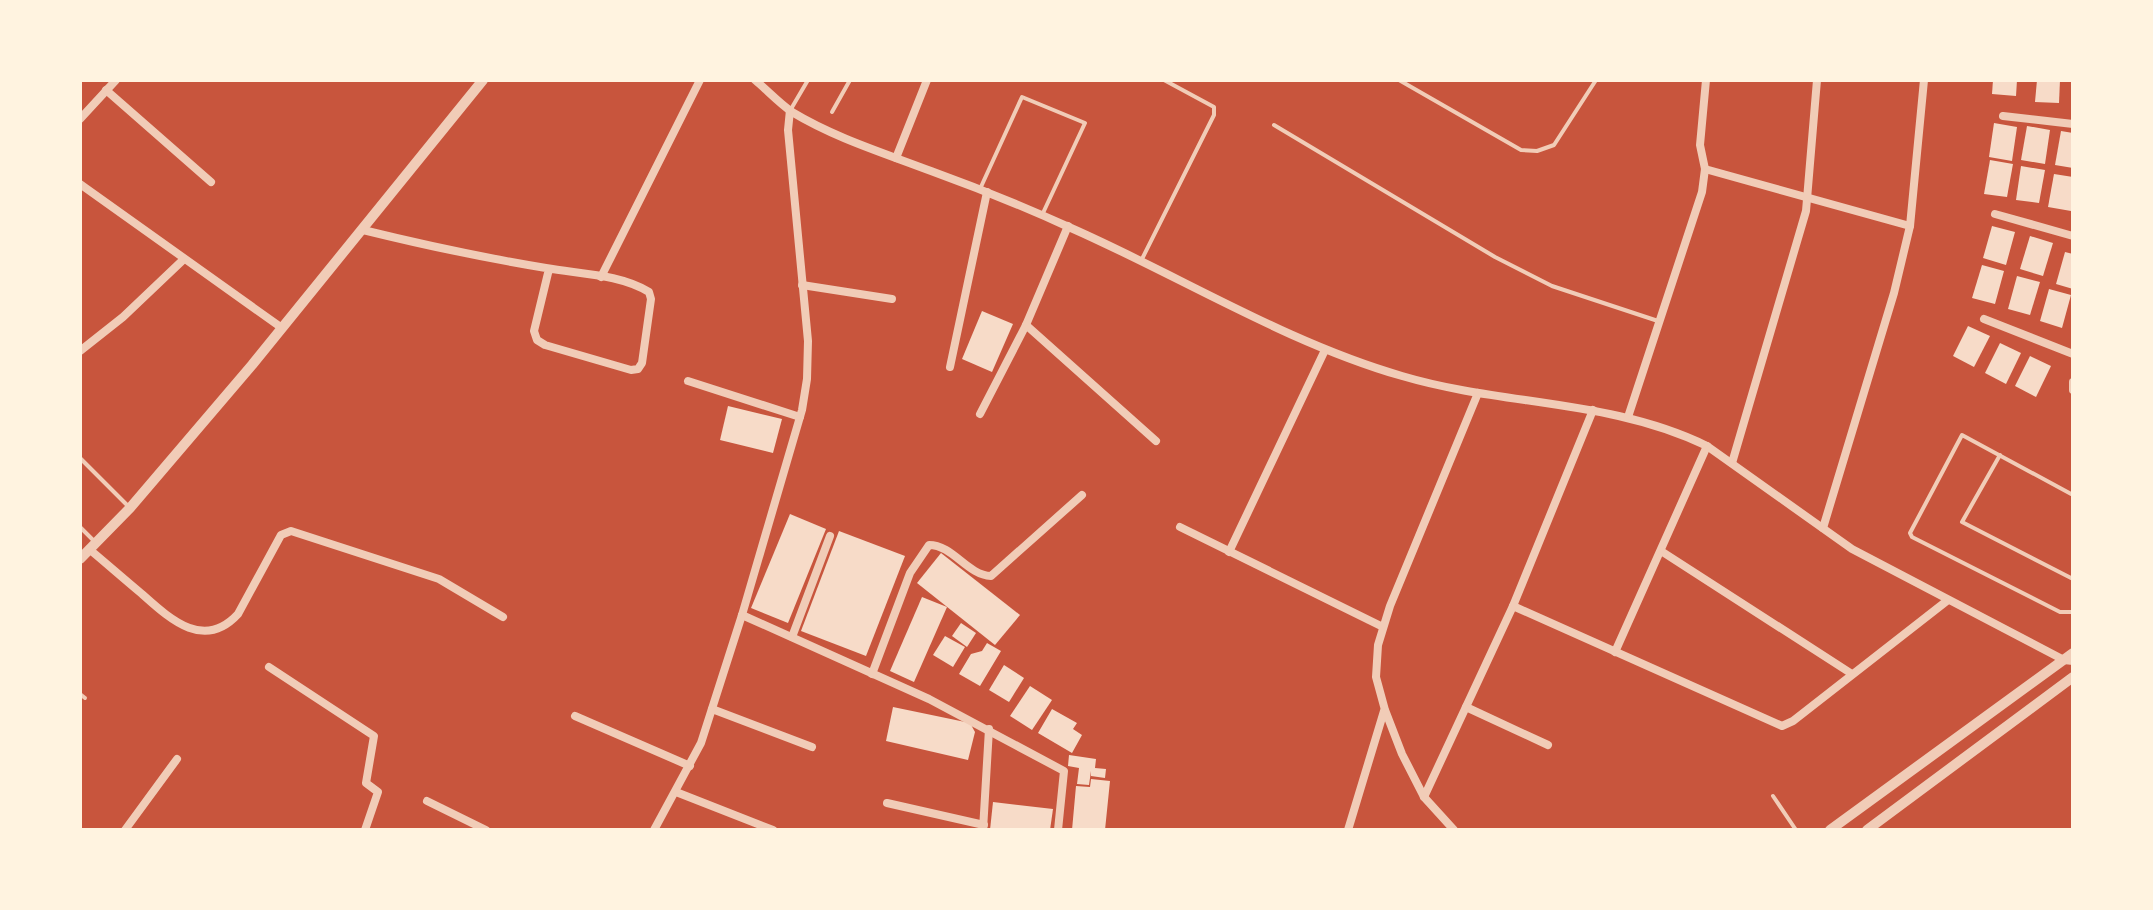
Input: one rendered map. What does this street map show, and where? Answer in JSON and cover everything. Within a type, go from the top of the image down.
[{"type":"street","points":[[80,119],[116,80]]},
{"type":"street","points":[[80,559],[130,508],[282,328],[483,80]]},
{"type":"street","points":[[601,277],[700,80]]},
{"type":"street","points":[[755,80],[790,110],[842,139],[984,190],[1068,226],[1142,259],[1325,350],[1401,376],[1478,393],[1628,417],[1681,434],[1707,446],[1877,563],[2070,658],[1830,830]]},
{"type":"street","points":[[896,158],[927,80]]},
{"type":"street","points":[[1628,417],[1702,192],[1705,169],[1700,145],[1706,80]]},
{"type":"street","points":[[1732,463],[1807,199],[1817,80]]},
{"type":"street","points":[[1823,528],[1894,293],[1910,226],[1924,80]]},
{"type":"street","points":[[106,90],[211,182]]},
{"type":"street","points":[[654,830],[690,766],[712,709],[800,417],[808,353],[788,130],[790,110]]},
{"type":"street","points":[[2003,116],[2073,124]]},
{"type":"street","points":[[1705,169],[1910,226]]},
{"type":"street","points":[[80,184],[282,328]]},
{"type":"street","points":[[950,367],[984,190]]},
{"type":"street","points":[[1995,214],[2073,236]]},
{"type":"street","points":[[980,414],[1026,325],[1068,226]]},
{"type":"street","points":[[363,230],[641,287],[649,292],[651,299],[642,363],[638,369],[631,370],[537,340],[534,331],[549,269]]},
{"type":"street","points":[[80,351],[123,317],[184,259]]},
{"type":"street","points":[[802,285],[892,299]]},
{"type":"street","points":[[1984,319],[2073,354]]},
{"type":"street","points":[[1026,325],[1156,441]]},
{"type":"street","points":[[1229,552],[1325,350]]},
{"type":"street","points":[[688,381],[800,417]]},
{"type":"street","points":[[2073,382],[2073,390]]},
{"type":"street","points":[[1454,830],[1424,797],[1402,754],[1376,677],[1378,645],[1383,627],[1478,393]]},
{"type":"street","points":[[1424,797],[1513,606],[1593,410]]},
{"type":"street","points":[[1615,652],[1707,446]]},
{"type":"street","points":[[872,674],[910,573],[929,545],[939,545],[982,575],[991,576],[1082,495]]},
{"type":"street","points":[[1180,527],[1383,627]]},
{"type":"street","points":[[93,546],[164,615],[196,630],[214,629],[229,623],[238,614],[281,535],[291,531],[439,579],[503,617]]},
{"type":"street","points":[[792,637],[830,536]]},
{"type":"street","points":[[1661,551],[1852,674]]},
{"type":"street","points":[[1513,606],[1782,726],[1793,721],[1948,600]]},
{"type":"street","points":[[742,615],[989,729],[1064,771],[1058,830]]},
{"type":"street","points":[[269,667],[374,736],[366,783],[378,792],[365,830]]},
{"type":"street","points":[[1867,830],[2073,677]]},
{"type":"street","points":[[1466,707],[1548,745]]},
{"type":"street","points":[[712,709],[812,747]]},
{"type":"street","points":[[1348,830],[1385,710]]},
{"type":"street","points":[[575,716],[690,766]]},
{"type":"street","points":[[887,803],[984,828],[989,729]]},
{"type":"street","points":[[125,830],[177,759]]},
{"type":"street","points":[[676,792],[773,830]]},
{"type":"street","points":[[427,801],[486,830]]},
{"type":"lane","points":[[790,110],[808,80]]},
{"type":"lane","points":[[832,112],[850,80]]},
{"type":"lane","points":[[1142,259],[1214,115],[1214,107],[1164,80]]},
{"type":"lane","points":[[1399,80],[1521,150],[1537,151],[1554,145],[1596,80]]},
{"type":"lane","points":[[984,190],[1022,97],[1085,123],[1042,215]]},
{"type":"lane","points":[[1274,125],[1495,257],[1552,286],[1658,321]]},
{"type":"lane","points":[[2073,495],[1967,436],[1960,436],[1910,530],[1911,535],[2060,612],[2073,612]]},
{"type":"lane","points":[[2000,455],[1962,522],[2073,579]]},
{"type":"lane","points":[[80,458],[130,508]]},
{"type":"lane","points":[[80,527],[93,546]]},
{"type":"lane","points":[[1773,796],[1796,830]]},
{"type":"building","points":[[1993,80],[2017,80],[2016,96],[1992,94]]},
{"type":"building","points":[[2037,80],[2060,80],[2059,103],[2035,102]]},
{"type":"building","points":[[1994,123],[2017,127],[2012,161],[1989,157]]},
{"type":"building","points":[[2027,126],[2050,130],[2045,164],[2021,160]]},
{"type":"building","points":[[2061,131],[2073,133],[2073,168],[2055,165]]},
{"type":"building","points":[[1990,160],[2013,164],[2007,197],[1984,194]]},
{"type":"building","points":[[2021,166],[2045,170],[2039,203],[2016,200]]},
{"type":"building","points":[[2054,174],[2073,177],[2071,211],[2048,207]]},
{"type":"building","points":[[1992,226],[2015,232],[2006,265],[1983,258]]},
{"type":"building","points":[[2030,236],[2053,243],[2043,276],[2020,269]]},
{"type":"building","points":[[2065,252],[2073,254],[2073,289],[2056,284]]},
{"type":"building","points":[[1982,265],[2004,271],[1995,304],[1972,298]]},
{"type":"building","points":[[2017,276],[2040,282],[2030,315],[2008,309]]},
{"type":"building","points":[[2049,289],[2071,295],[2062,328],[2040,321]]},
{"type":"building","points":[[982,311],[1013,324],[992,372],[962,359]]},
{"type":"building","points":[[1968,326],[1990,336],[1974,367],[1953,356]]},
{"type":"building","points":[[2000,343],[2021,353],[2006,384],[1985,373]]},
{"type":"building","points":[[2030,356],[2051,366],[2036,397],[2015,386]]},
{"type":"building","points":[[728,406],[782,419],[773,453],[720,440]]},
{"type":"building","points":[[790,514],[826,529],[788,623],[751,608]]},
{"type":"building","points":[[839,531],[905,556],[866,656],[801,631]]},
{"type":"building","points":[[941,553],[1020,615],[995,645],[917,583]]},
{"type":"building","points":[[922,597],[947,607],[914,682],[890,671]]},
{"type":"building","points":[[961,623],[976,633],[967,647],[952,636]]},
{"type":"building","points":[[945,636],[965,647],[953,667],[933,655]]},
{"type":"building","points":[[987,643],[1001,651],[980,686],[959,674],[971,654],[982,651]]},
{"type":"building","points":[[1004,665],[1024,678],[1009,702],[989,690]]},
{"type":"building","points":[[1030,686],[1052,700],[1032,730],[1010,716]]},
{"type":"building","points":[[893,707],[970,723],[975,732],[968,760],[886,741]]},
{"type":"building","points":[[1052,709],[1077,723],[1073,729],[1082,735],[1072,753],[1038,733]]},
{"type":"building","points":[[1069,755],[1096,759],[1095,768],[1106,769],[1105,778],[1091,776],[1091,771],[1089,785],[1077,784],[1079,768],[1068,766]]},
{"type":"building","points":[[1091,779],[1110,781],[1105,830],[1072,830],[1076,786],[1090,787]]},
{"type":"building","points":[[993,802],[1053,809],[1050,830],[990,830]]}]
